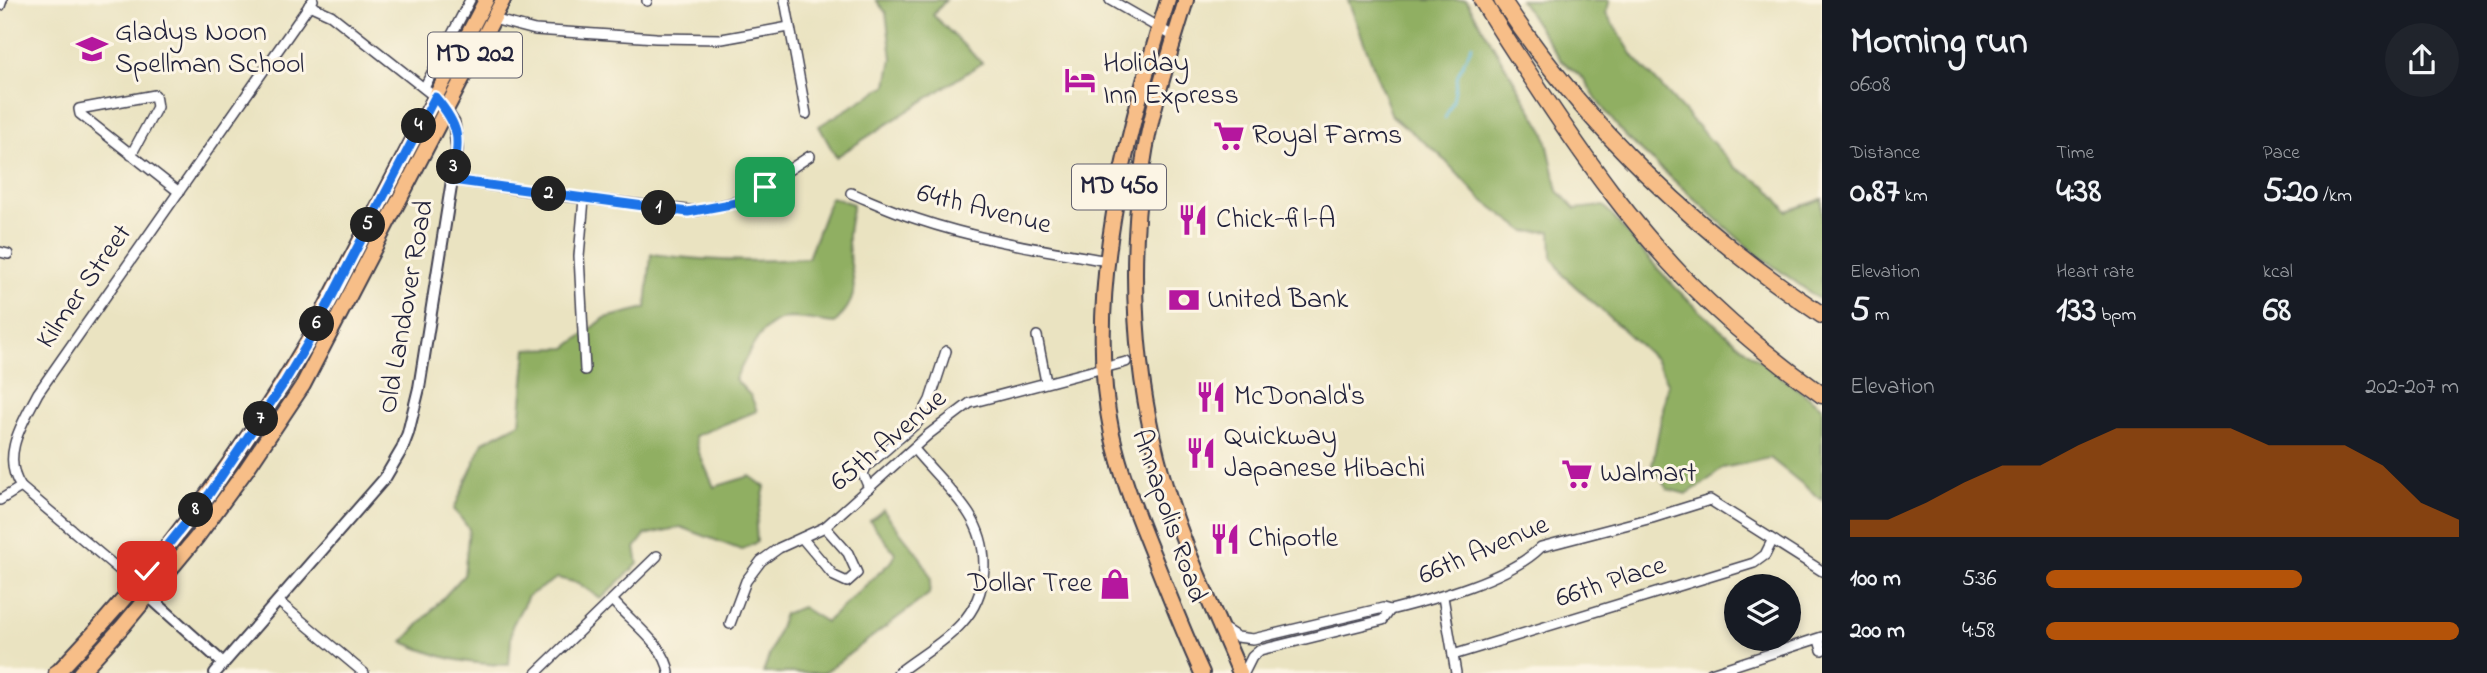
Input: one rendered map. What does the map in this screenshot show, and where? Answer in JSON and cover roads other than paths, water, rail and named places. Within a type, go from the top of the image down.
[{"type":"highway","points":[[1480,0],[1594,169],[1683,276],[1754,343],[1822,395]]},
{"type":"highway","points":[[1502,0],[1591,118],[1645,172],[1728,246],[1822,315]]},
{"type":"highway","points":[[1507,0],[1524,32]]},
{"type":"main road","name":"MD 202","points":[[57,673],[136,584],[210,493],[282,386],[309,341],[429,92],[486,0]]},
{"type":"main road","name":"MD 202","points":[[80,673],[149,596],[231,492],[303,385],[503,0]]},
{"type":"main road","name":"Annapolis Road","points":[[1168,0],[1146,67],[1127,144],[1108,261],[1104,367],[1111,431],[1125,485],[1202,673]]},
{"type":"main road","points":[[1175,37],[1171,22],[1178,0]]},
{"type":"main road","name":"Annapolis Road","points":[[1186,0],[1151,122],[1138,202],[1135,266],[1138,344],[1162,475],[1205,594],[1242,673]]},
{"type":"street","points":[[0,6],[2,0]]},
{"type":"street","points":[[311,3],[331,15],[429,92],[470,0]]},
{"type":"street","points":[[785,0],[806,114]]},
{"type":"street","points":[[1110,0],[1175,37]]},
{"type":"street","name":"Kilmer Street","points":[[21,486],[13,477],[10,466],[11,451],[18,430],[38,393],[311,3]]},
{"type":"street","points":[[493,19],[511,26],[552,32],[693,39],[745,36],[789,27]]},
{"type":"street","name":"Old Landover Road","points":[[215,673],[385,478],[408,433],[424,363],[458,139],[446,110],[429,92]]},
{"type":"street","points":[[131,155],[157,107],[155,95],[79,109],[80,114],[131,155],[179,192]]},
{"type":"street","points":[[452,180],[688,212],[709,209],[749,197],[810,156]]},
{"type":"street","name":"64th Avenue","points":[[851,193],[914,218],[955,230],[1017,245],[1108,261]]},
{"type":"street","points":[[584,199],[579,256],[585,370]]},
{"type":"street","points":[[1037,336],[1046,382]]},
{"type":"street","points":[[869,488],[863,474],[866,467],[918,422],[930,400],[946,351]]},
{"type":"street","name":"65th Avenue","points":[[730,624],[746,581],[761,561],[779,548],[825,527],[929,435],[970,403],[1126,362]]},
{"type":"street","points":[[918,422],[929,435]]},
{"type":"street","points":[[898,673],[960,626],[979,598],[983,582],[983,552],[970,514],[914,449]]},
{"type":"street","points":[[0,500],[21,486],[223,663]]},
{"type":"street","name":"66th Avenue","points":[[1219,625],[1237,637],[1253,639],[1383,608],[1390,610],[1443,597],[1528,560],[1541,547],[1710,500],[1822,571]]},
{"type":"street","points":[[802,538],[834,576],[848,582],[857,573],[848,553],[825,527]]},
{"type":"street","name":"66th Place","points":[[1453,655],[1754,564],[1765,555],[1772,541]]},
{"type":"street","points":[[537,673],[657,556]]},
{"type":"street","points":[[1443,597],[1456,673]]},
{"type":"street","points":[[613,601],[662,652],[669,673]]},
{"type":"street","points":[[279,602],[364,673]]},
{"type":"street","name":"66th Avenue","points":[[1242,673],[1260,650],[1383,620],[1390,610]]},
{"type":"street","points":[[1711,673],[1820,639],[1822,650]]},
{"type":"waterway","points":[[1445,118],[1453,101],[1458,74],[1472,45]]},
{"type":"place","name":"Gladys Noon Spellman School","points":[[92,49]]},
{"type":"place","name":"Holiday Inn Express","points":[[1080,80]]},
{"type":"place","name":"Royal Farms","points":[[1229,136]]},
{"type":"place","name":"Chick-fil-A","points":[[1193,220]]},
{"type":"place","name":"United Bank","points":[[1184,300]]},
{"type":"place","name":"McDonald's","points":[[1211,397]]},
{"type":"place","name":"Quickway Japanese Hibachi","points":[[1201,453]]},
{"type":"place","name":"Walmart","points":[[1577,474]]},
{"type":"place","name":"Chipotle","points":[[1225,539]]},
{"type":"place","name":"Dollar Tree","points":[[1115,584]]}]
